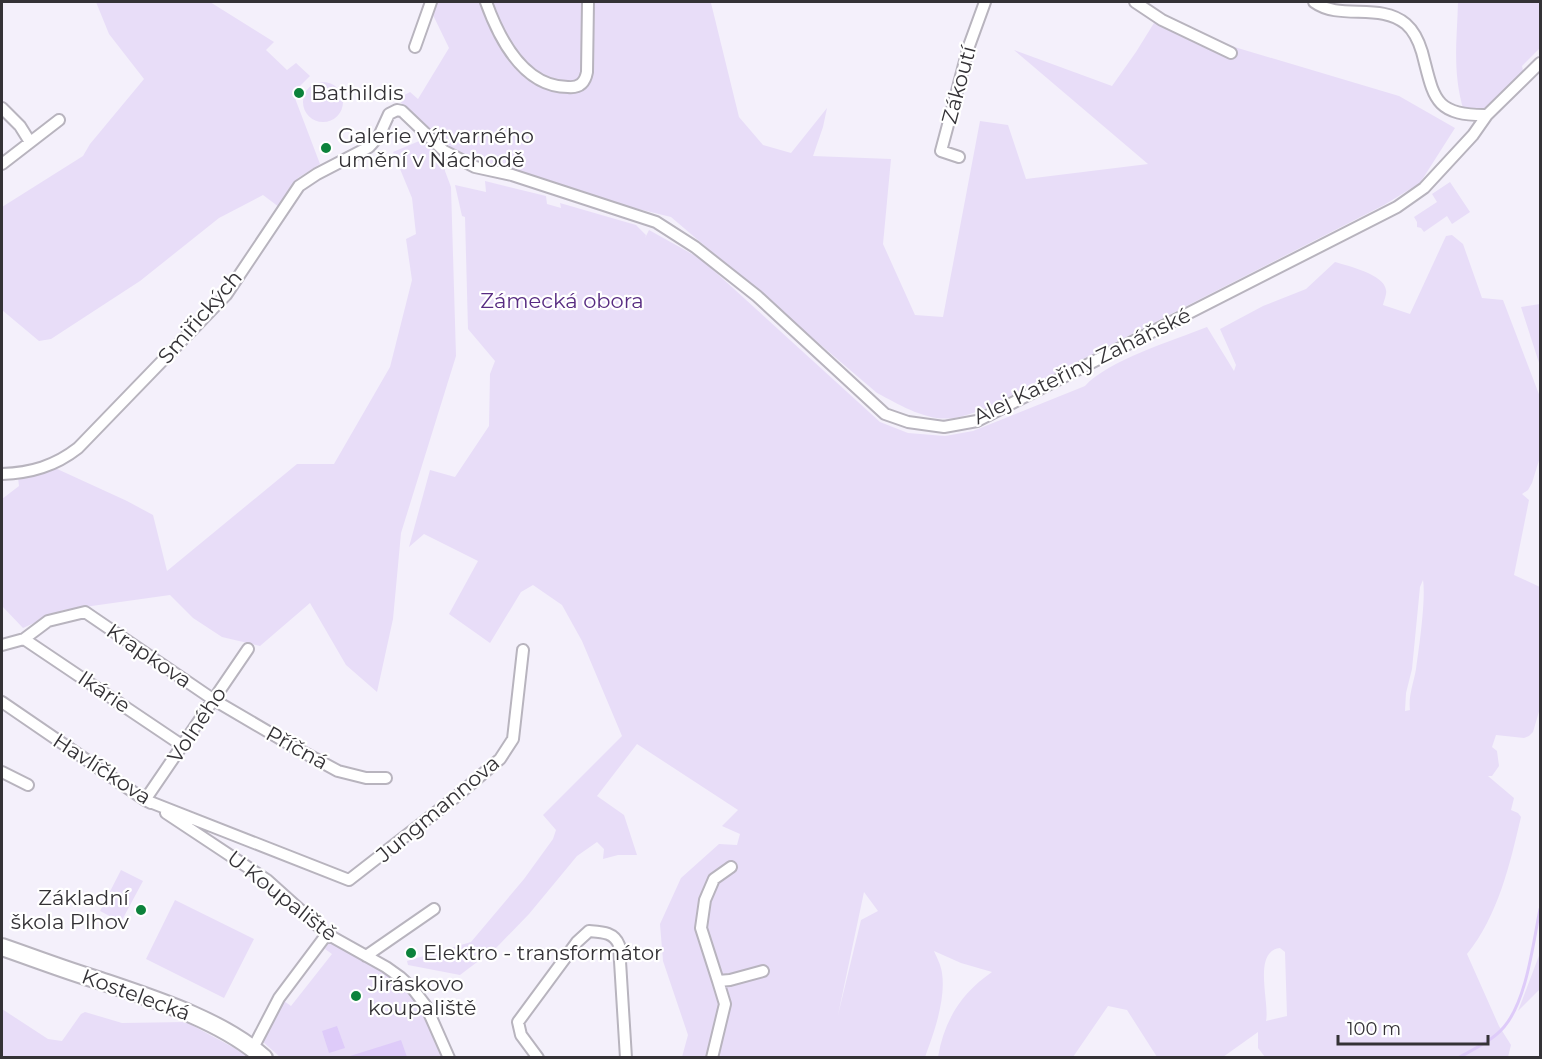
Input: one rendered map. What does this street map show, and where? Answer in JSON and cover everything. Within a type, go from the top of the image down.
[{"type":"main road","name":"Kostelecká","points":[[2,947],[154,999],[217,1027],[259,1053]]},
{"type":"street","points":[[415,47],[431,2]]},
{"type":"street","points":[[486,2],[501,38],[529,74],[537,80],[552,85],[573,88],[581,85],[586,78],[588,2]]},
{"type":"street","name":"Zákoutí","points":[[959,157],[941,151],[969,46],[985,2]]},
{"type":"street","points":[[1134,2],[1162,21],[1231,53]]},
{"type":"street","points":[[1314,2],[1335,9],[1383,13],[1401,21],[1413,33],[1420,45],[1439,104],[1453,112],[1487,115]]},
{"type":"street","name":"Alej Kateřiny Zaháňské","points":[[402,111],[444,151],[475,167],[512,175],[656,222],[695,247],[757,296],[885,414],[908,422],[944,428],[977,421],[1397,207],[1424,188],[1473,135],[1487,115],[1540,63]]},
{"type":"street","points":[[2,108],[21,126],[30,142]]},
{"type":"street","name":"Smiřických","points":[[2,474],[32,471],[49,466],[64,459],[78,448],[226,295],[299,186],[369,147],[379,136],[389,114],[397,110],[402,111]]},
{"type":"street","points":[[2,164],[59,120]]},
{"type":"street","name":"Krapkova","points":[[24,639],[48,621],[85,612],[214,700]]},
{"type":"street","points":[[2,645],[24,639]]},
{"type":"street","name":"Ikárie","points":[[24,639],[183,746]]},
{"type":"street","name":"Volného","points":[[145,800],[248,649]]},
{"type":"street","name":"Jungmannova","points":[[342,879],[349,880],[354,877],[393,848],[457,796],[507,751],[513,740],[523,650]]},
{"type":"street","name":"Příčná","points":[[214,700],[338,771],[366,778],[386,778]]},
{"type":"street","name":"Havlíčkova","points":[[2,702],[145,800],[342,879]]},
{"type":"street","points":[[2,772],[28,785]]},
{"type":"street","name":"U Koupaliště","points":[[145,800],[267,880],[327,934],[386,967],[413,989],[426,1006],[449,1058]]},
{"type":"street","points":[[712,1058],[725,1004],[701,928],[705,900],[714,879],[731,867]]},
{"type":"street","points":[[366,956],[435,909]]},
{"type":"street","points":[[538,1058],[521,1035],[518,1022],[570,951],[589,931],[610,934],[617,939],[619,945],[626,1058]]},
{"type":"street","points":[[259,1053],[279,998],[327,934]]},
{"type":"street","points":[[718,981],[763,971]]},
{"type":"green space","points":[[96,2],[210,2],[274,42],[266,50],[287,70],[296,63],[310,76],[293,93],[320,164],[298,178],[279,207],[263,195],[219,218],[140,281],[51,339],[39,341],[2,310],[2,207],[83,156],[90,144],[144,79],[109,34]]},
{"type":"green space","points":[[436,2],[720,2],[711,3],[739,117],[763,145],[791,153],[827,108],[813,156],[891,159],[883,244],[915,315],[943,317],[980,121],[1008,125],[1026,179],[1148,164],[1014,50],[1112,86],[1154,23],[1399,96],[1455,128],[1420,183],[1384,205],[987,408],[944,419],[914,412],[877,393],[671,217],[485,164],[455,151],[437,138],[397,99],[410,92],[418,99],[449,48],[432,13]]},
{"type":"green space","points":[[1458,2],[1540,2],[1540,48],[1522,66],[1524,75],[1485,111],[1464,112],[1460,97],[1456,57]]},
{"type":"green space","points":[[323,82],[337,88],[343,102],[337,116],[323,122],[309,116],[303,102],[309,88]]},
{"type":"green space","points":[[424,139],[444,157],[445,171],[451,187],[456,356],[401,533],[393,619],[377,692],[346,665],[310,603],[260,646],[222,637],[193,618],[170,595],[63,610],[23,628],[2,606],[2,499],[19,486],[18,478],[55,468],[153,515],[167,571],[297,464],[334,464],[390,367],[412,280],[406,239],[416,234],[412,198],[393,152]]},
{"type":"green space","name":"Zámecká obora","points":[[485,181],[546,196],[547,204],[561,208],[560,203],[636,225],[646,235],[645,238],[649,230],[701,259],[880,422],[908,433],[945,436],[973,431],[1085,386],[1095,377],[1125,360],[1207,327],[1234,371],[1236,365],[1220,329],[1263,306],[1306,289],[1335,262],[1365,271],[1379,279],[1386,290],[1383,305],[1410,314],[1446,236],[1452,235],[1463,244],[1482,298],[1503,300],[1540,397],[1540,457],[1532,483],[1522,494],[1529,500],[1514,575],[1540,587],[1540,708],[1533,732],[1529,736],[1524,738],[1496,735],[1492,747],[1497,751],[1499,766],[1492,776],[1488,776],[1514,798],[1511,810],[1521,817],[1502,889],[1487,923],[1467,954],[1499,1026],[1511,1045],[1508,1057],[1265,1057],[1258,1048],[1258,1032],[1223,1057],[1157,1057],[1127,1010],[1108,1006],[1073,1057],[938,1057],[945,1031],[956,1009],[971,989],[992,972],[961,963],[934,951],[939,962],[943,983],[941,1005],[925,1057],[682,1057],[688,1035],[663,961],[660,924],[681,878],[719,844],[737,845],[740,834],[722,826],[738,810],[637,744],[597,796],[624,815],[637,855],[618,855],[603,859],[604,849],[597,842],[577,856],[529,914],[497,947],[460,975],[408,965],[407,961],[471,942],[524,879],[553,839],[556,830],[543,815],[622,736],[582,641],[562,605],[533,585],[521,592],[490,643],[449,614],[478,561],[424,534],[409,547],[430,470],[455,477],[489,426],[490,374],[495,361],[468,329],[465,217],[462,216],[455,185],[486,192]],"holes":[[[1423,580],[1423,611],[1417,660],[1410,694],[1410,710],[1405,711],[1406,693],[1412,669],[1420,587]],[[864,892],[878,911],[861,920],[838,1015]],[[1280,948],[1285,952],[1287,1016],[1266,1021],[1264,968],[1272,951]]]},
{"type":"green space","points":[[1450,182],[1470,212],[1452,224],[1447,216],[1424,232],[1417,227],[1414,217],[1437,202],[1432,194]]},
{"type":"green space","points":[[1540,304],[1540,366],[1521,307]]},
{"type":"green space","points":[[121,870],[143,881],[121,922],[100,911]]},
{"type":"green space","points":[[175,900],[254,939],[224,998],[146,959]]},
{"type":"green space","name":"Jiráskovo koupaliště","points":[[329,942],[382,970],[410,991],[425,1013],[445,1057],[280,1057],[262,1041],[284,1001],[291,1006],[332,954],[325,949]]},
{"type":"green space","points":[[1540,953],[1540,989],[1518,1011]]},
{"type":"green space","points":[[2,1009],[48,1039],[62,1041],[81,1014],[85,1012],[122,1023],[186,1022],[251,1057],[2,1057]]},
{"type":"shaded area","points":[[337,1026],[345,1048],[329,1053],[322,1031]]},
{"type":"shaded area","points":[[401,1040],[407,1057],[347,1057]]},
{"type":"waterway","points":[[1458,1058],[1494,1036],[1512,1016],[1524,987],[1540,909]]},
{"type":"place","name":"Bathildis","points":[[299,93]]},
{"type":"place","name":"Galerie výtvarného umění v Náchodě","points":[[326,148]]},
{"type":"place","name":"Základní škola Plhov","points":[[141,910]]},
{"type":"place","name":"Elektro - transformátor","points":[[411,953]]},
{"type":"place","name":"Jiráskovo koupaliště","points":[[356,996]]}]
